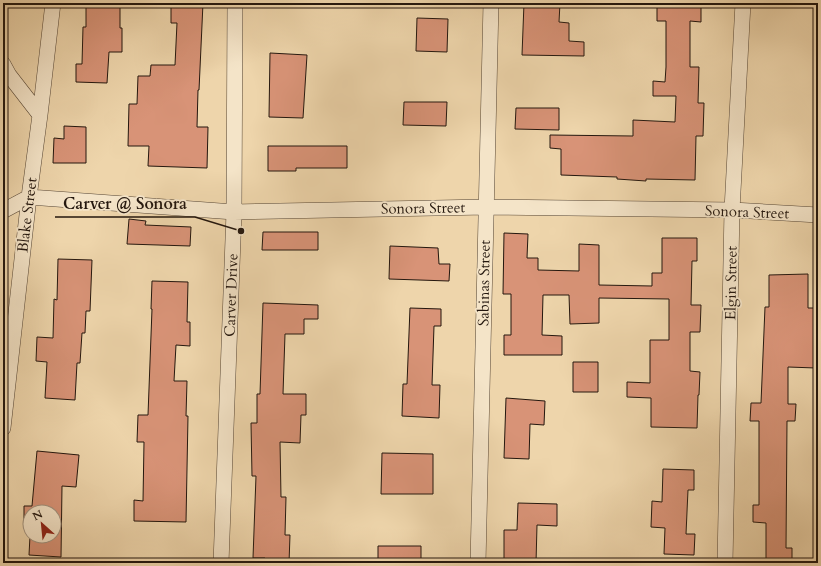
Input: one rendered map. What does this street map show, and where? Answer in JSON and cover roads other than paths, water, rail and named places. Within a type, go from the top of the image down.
[{"type":"street","name":"Blake Street","points":[[3,428],[6,378],[53,3]]},
{"type":"street","name":"Carver Drive","points":[[221,563],[234,212],[235,3]]},
{"type":"street","name":"Sabinas Street","points":[[478,563],[491,3]]},
{"type":"street","name":"Elgin Street","points":[[725,563],[732,210],[743,3]]},
{"type":"street","points":[[3,64],[9,75],[40,115]]},
{"type":"street","points":[[3,211],[29,197]]},
{"type":"street","name":"Sonora Street","points":[[29,197],[234,212],[486,206],[732,210],[818,215]]},
{"type":"place","name":"Carver @ Sonora","points":[[241,231]]}]
